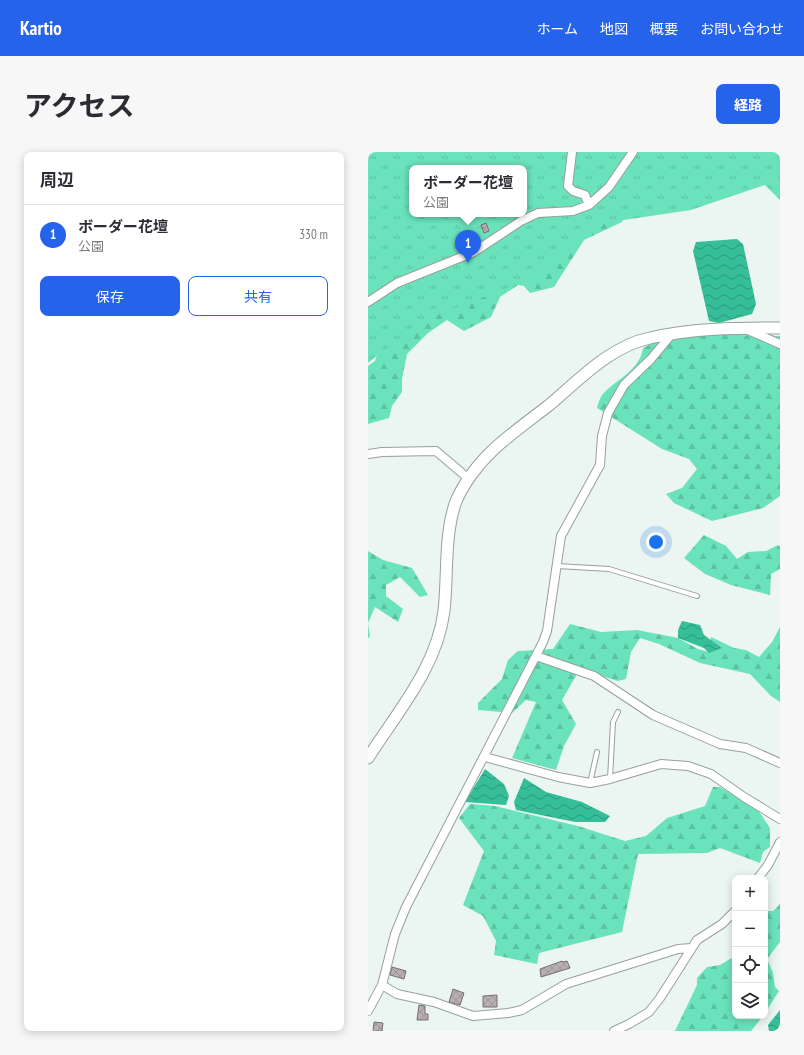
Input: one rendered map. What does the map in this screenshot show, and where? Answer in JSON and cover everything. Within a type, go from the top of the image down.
[{"type":"street","points":[[572,152],[568,186],[573,192],[585,195],[589,205]]},
{"type":"street","points":[[368,302],[397,283],[474,252],[521,221],[538,214],[573,211],[589,205],[613,182],[633,152]]},
{"type":"street","points":[[744,328],[780,344]]},
{"type":"street","points":[[368,758],[423,675],[436,646],[444,611],[450,524],[456,503],[468,479],[493,450],[593,368],[626,347],[649,338],[704,329],[780,328]]},
{"type":"street","points":[[368,1011],[382,985],[395,934],[406,907],[448,824],[485,757],[547,631],[561,536],[600,465],[602,436],[608,413],[624,385],[652,359],[670,335]]},
{"type":"street","points":[[368,454],[382,452],[436,451],[468,479]]},
{"type":"street","points":[[536,656],[594,676],[653,715],[720,744],[746,748],[780,764]]},
{"type":"street","points":[[485,757],[558,777],[590,783],[610,779],[661,764],[688,766],[711,774],[744,798],[780,819]]},
{"type":"street","points":[[760,875],[768,865],[780,842]]},
{"type":"street","points":[[614,1031],[649,1012],[660,998],[691,948],[702,936],[722,924],[732,914]]},
{"type":"street","points":[[382,985],[397,994],[434,1002],[473,1016],[508,1013],[522,1010],[566,984],[678,949],[691,948]]},
{"type":"lane","points":[[556,566],[609,569],[697,596]]},
{"type":"lane","points":[[581,672],[592,681]]},
{"type":"lane","points":[[610,779],[613,722],[618,712]]},
{"type":"lane","points":[[590,783],[597,752]]},
{"type":"green space","points":[[368,152],[780,152],[780,200],[765,185],[691,210],[597,224],[541,275],[419,322],[368,363]]},
{"type":"green space","points":[[643,181],[622,222],[584,240],[554,287],[530,293],[524,286],[518,285],[500,297],[491,317],[464,331],[447,320],[428,333],[407,354],[402,379],[402,392],[392,406],[389,418],[368,424],[368,366],[375,361],[383,338]]},
{"type":"green space","points":[[704,329],[738,335],[780,336],[780,496],[763,508],[712,521],[674,503],[666,494],[682,488],[697,469],[689,459],[662,449],[597,408],[603,394],[633,368],[641,356],[643,348],[679,330]]},
{"type":"green space","points":[[704,535],[726,546],[737,559],[748,552],[766,551],[778,545],[780,547],[780,569],[771,574],[770,595],[731,585],[705,574],[684,558]]},
{"type":"green space","points":[[368,551],[383,560],[412,568],[428,595],[420,597],[400,577],[386,585],[386,596],[403,609],[398,622],[375,607],[368,623]]},
{"type":"green space","points":[[368,623],[370,637],[368,638]]},
{"type":"green space","points":[[570,624],[601,632],[637,630],[678,638],[698,649],[709,652],[711,637],[734,648],[746,650],[759,657],[772,642],[780,627],[780,702],[771,696],[750,674],[700,663],[659,644],[640,638],[631,652],[626,679],[618,681],[592,673],[577,674],[562,700],[576,724],[564,746],[556,770],[512,758],[536,702],[526,700],[512,713],[478,710],[478,703],[502,679],[508,660],[518,651],[553,649]]},
{"type":"green space","points":[[713,787],[720,787],[758,810],[770,828],[770,847],[763,852],[760,863],[720,848],[707,853],[638,854],[622,932],[539,953],[537,964],[494,955],[496,941],[483,916],[463,905],[484,851],[459,818],[470,804],[495,806],[578,826],[625,841],[646,836],[667,818],[705,806]]},
{"type":"green space","points":[[780,904],[780,942],[768,958],[768,911],[773,911]]},
{"type":"green space","points":[[732,958],[732,1019],[761,1019],[751,1031],[675,1031],[697,985],[697,978],[707,967],[720,965]]},
{"type":"green space","points":[[768,961],[773,973],[775,987],[779,991],[768,1008]]},
{"type":"water","points":[[737,239],[743,244],[756,304],[752,314],[719,323],[709,321],[693,251],[696,242]]},
{"type":"water","points":[[682,621],[700,625],[704,635],[722,648],[709,653],[704,648],[678,638],[678,630]]},
{"type":"water","points":[[485,769],[504,784],[509,796],[506,805],[465,802]]},
{"type":"water","points":[[524,778],[546,792],[582,802],[610,816],[605,822],[575,822],[516,810],[514,802]]},
{"type":"water","points":[[780,1010],[780,1031],[769,1031],[768,1025]]},
{"type":"building","points":[[486,223],[489,231],[484,233],[481,225]]},
{"type":"building","points":[[562,961],[567,961],[570,968],[541,977],[540,969]]},
{"type":"building","points":[[392,967],[406,971],[404,979],[390,975]]},
{"type":"building","points":[[453,989],[464,993],[460,1005],[449,1002]]},
{"type":"building","points":[[497,995],[497,1007],[483,1007],[483,996]]},
{"type":"building","points":[[419,1005],[425,1006],[425,1014],[428,1014],[428,1020],[417,1020]]},
{"type":"building","points":[[374,1022],[383,1023],[382,1031],[373,1031]]},
{"type":"place","name":"ボーダー花壇","points":[[468,263]]}]
